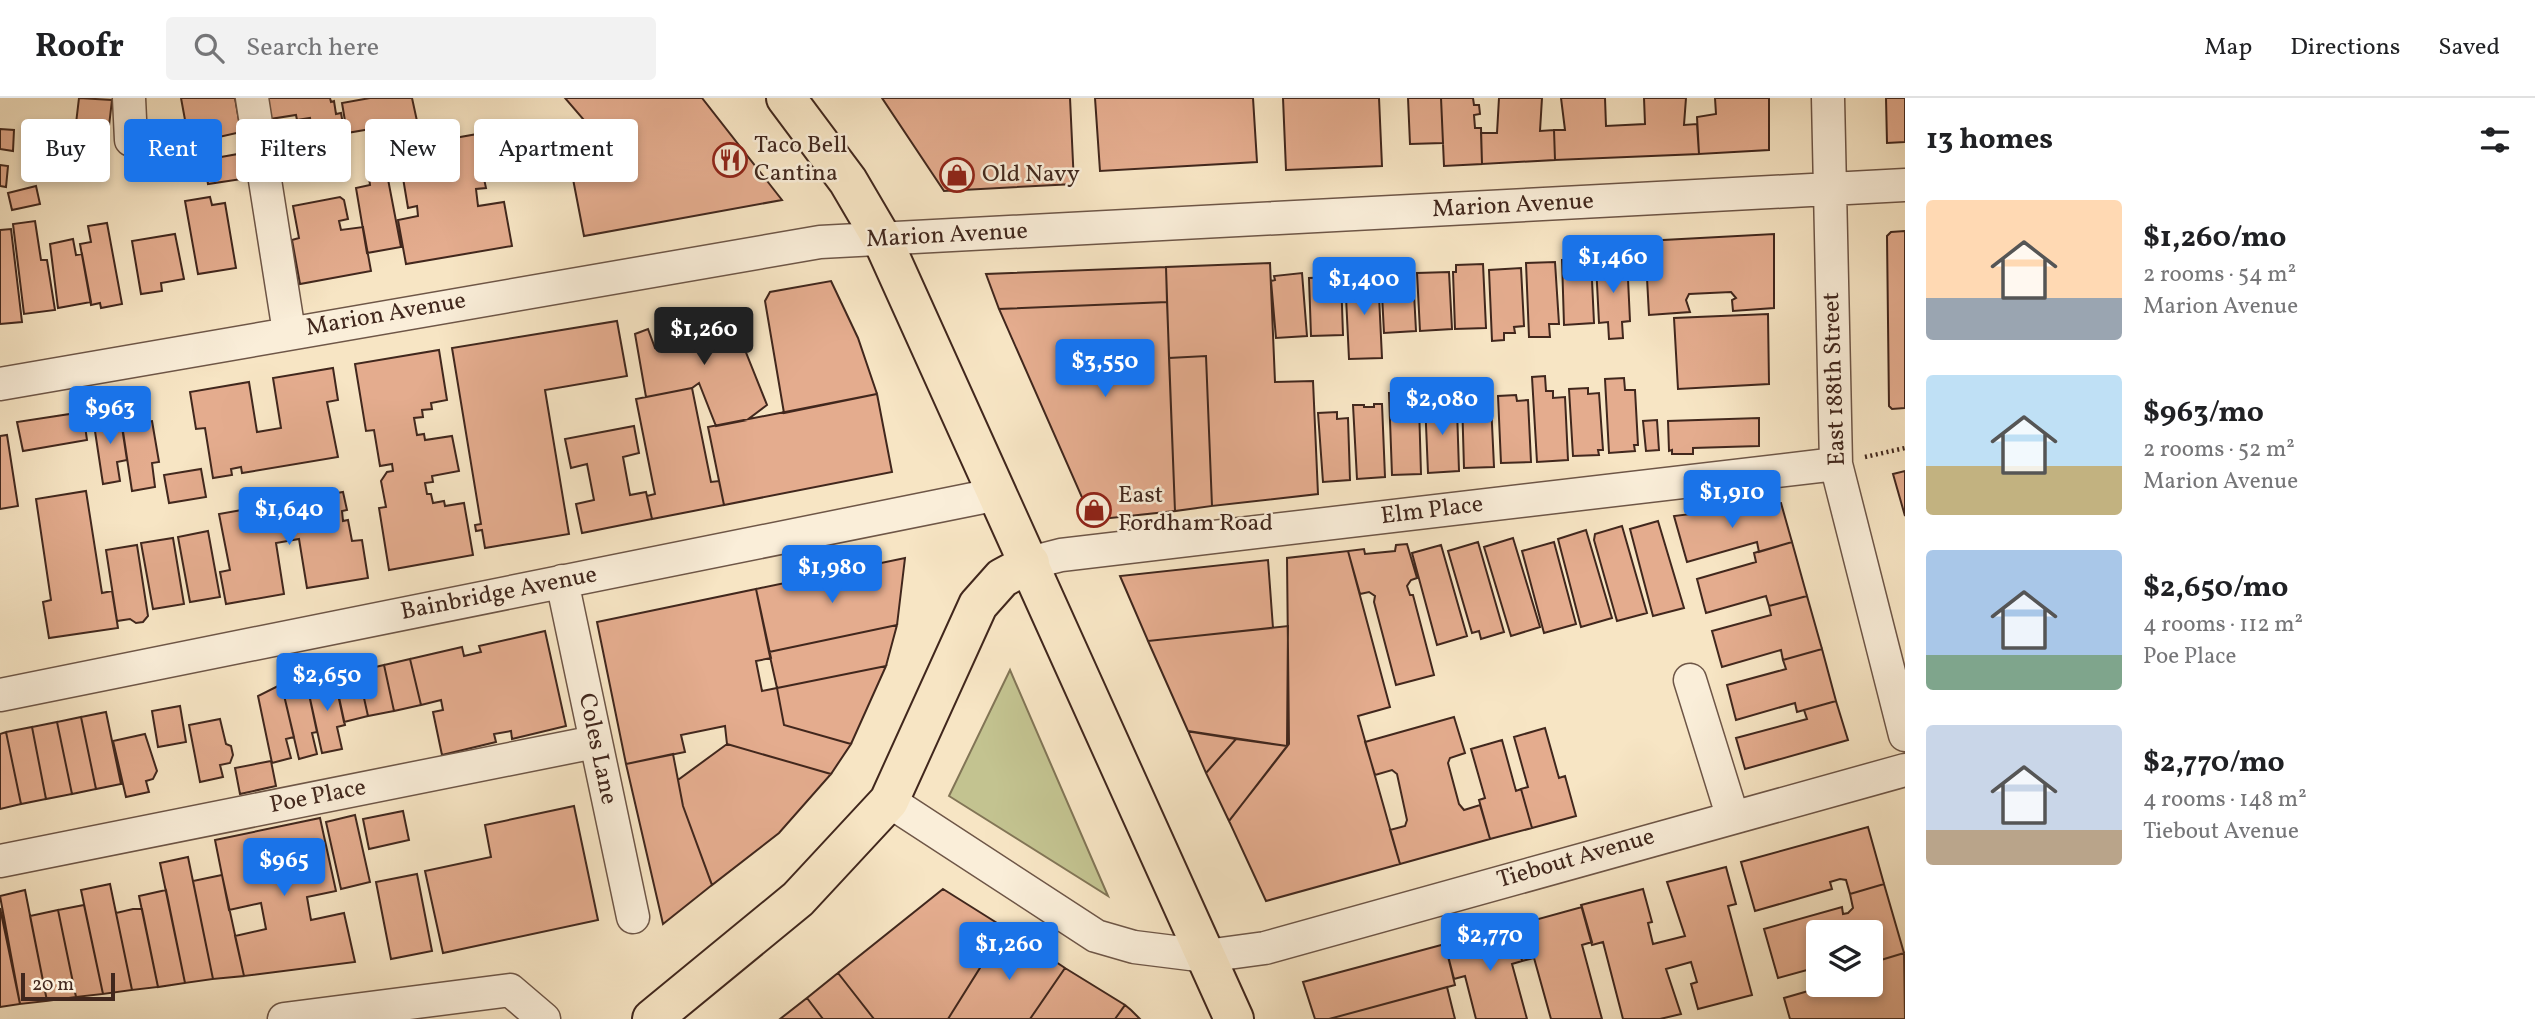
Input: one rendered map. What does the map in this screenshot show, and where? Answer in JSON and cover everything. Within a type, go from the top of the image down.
[{"type":"main road","points":[[786,98],[848,181],[882,239],[1030,563],[1186,919],[1234,1019]]},
{"type":"main road","points":[[652,1019],[799,899],[889,801],[978,605],[1002,578],[1030,563]]},
{"type":"street","points":[[129,98],[130,119]]},
{"type":"street","points":[[252,98],[289,332]]},
{"type":"street","name":"East 188th Street","points":[[1828,98],[1836,464],[1905,735]]},
{"type":"street","name":"Marion Avenue","points":[[0,384],[820,242],[1905,185]]},
{"type":"street","name":"Elm Place","points":[[1030,563],[1061,555],[1836,464]]},
{"type":"street","name":"Bainbridge Avenue","points":[[0,695],[998,494]]},
{"type":"street","name":"Coles Lane","points":[[562,581],[633,917]]},
{"type":"street","points":[[1690,680],[1732,815]]},
{"type":"street","name":"Poe Place","points":[[0,861],[595,742]]},
{"type":"street","name":"Tiebout Avenue","points":[[1206,956],[1265,948],[1732,815],[1905,769]]},
{"type":"street","points":[[889,801],[1096,936],[1134,947],[1206,956]]},
{"type":"street","points":[[284,1019],[510,990],[544,1019]]},
{"type":"path","points":[[1893,450],[1905,448]]},
{"type":"green space","points":[[1010,670],[1108,896],[949,796]]},
{"type":"building","points":[[79,98],[112,100],[110,119],[77,119]]},
{"type":"building","points":[[181,98],[235,98],[239,119],[236,119],[236,133],[222,136],[222,119],[185,119]]},
{"type":"building","points":[[267,98],[330,98],[331,102],[334,101],[336,114],[341,113],[342,119],[297,119],[296,115],[270,119]]},
{"type":"building","points":[[370,98],[412,98],[417,119],[365,119],[365,130],[351,132],[351,119],[345,119],[342,103]]},
{"type":"building","points":[[565,98],[702,98],[782,200],[584,236],[574,182],[638,182],[638,119],[583,119]]},
{"type":"building","points":[[882,98],[1070,98],[1074,184],[944,191]]},
{"type":"building","points":[[1095,98],[1253,98],[1257,162],[1100,171]]},
{"type":"building","points":[[1283,98],[1379,98],[1382,166],[1286,170]]},
{"type":"building","points":[[1408,98],[1441,98],[1443,143],[1410,144]]},
{"type":"building","points":[[1441,98],[1473,98],[1474,105],[1479,105],[1480,114],[1474,115],[1475,128],[1481,128],[1482,164],[1444,166]]},
{"type":"building","points":[[1499,98],[1542,98],[1540,131],[1554,130],[1555,160],[1482,164],[1481,133],[1497,133]]},
{"type":"building","points":[[1561,98],[1605,98],[1606,126],[1645,124],[1644,98],[1686,98],[1684,125],[1697,124],[1699,154],[1555,160],[1554,130],[1565,130]]},
{"type":"building","points":[[1715,98],[1769,98],[1769,150],[1699,154],[1697,117],[1716,114]]},
{"type":"building","points":[[1886,98],[1905,98],[1905,142],[1887,143]]},
{"type":"building","points":[[0,129],[14,130],[13,151],[0,149]]},
{"type":"building","points":[[474,135],[474,182],[485,182],[486,188],[476,189],[478,206],[504,202],[512,246],[406,264],[398,220],[418,216],[417,206],[408,208],[404,182],[460,182],[460,137]]},
{"type":"building","points":[[236,154],[236,180],[222,182],[222,157]]},
{"type":"building","points":[[0,165],[8,166],[6,187],[0,186]]},
{"type":"building","points":[[370,182],[389,182],[401,247],[367,253],[356,188],[370,185]]},
{"type":"building","points":[[36,186],[40,204],[12,210],[8,193]]},
{"type":"building","points":[[210,197],[212,205],[225,203],[236,268],[198,274],[185,201]]},
{"type":"building","points":[[340,197],[344,200],[348,219],[339,221],[341,230],[363,227],[371,271],[300,284],[292,240],[299,238],[293,206]]},
{"type":"building","points":[[35,221],[41,260],[47,260],[55,310],[24,314],[13,224]]},
{"type":"building","points":[[107,223],[122,304],[101,308],[100,303],[91,305],[80,244],[91,242],[88,226]]},
{"type":"building","points":[[11,229],[22,322],[0,324],[0,230]]},
{"type":"building","points":[[1905,231],[1905,408],[1892,409],[1889,406],[1887,236],[1891,232]]},
{"type":"building","points":[[175,234],[184,279],[161,283],[162,291],[141,294],[132,241]]},
{"type":"building","points":[[1774,234],[1774,308],[1733,311],[1732,300],[1736,298],[1731,292],[1689,294],[1686,300],[1690,312],[1649,315],[1645,241]]},
{"type":"building","points":[[73,239],[76,255],[82,254],[91,302],[58,308],[50,244]]},
{"type":"building","points":[[1627,258],[1630,321],[1622,322],[1623,338],[1609,339],[1608,322],[1599,323],[1596,264],[1598,259]]},
{"type":"building","points":[[1591,259],[1594,323],[1564,325],[1562,260]]},
{"type":"building","points":[[1555,262],[1559,324],[1549,324],[1550,337],[1529,337],[1526,263]]},
{"type":"building","points":[[1270,263],[1275,382],[1313,381],[1318,494],[1212,506],[1206,356],[1169,358],[1166,267]]},
{"type":"building","points":[[1483,264],[1486,328],[1455,329],[1453,272],[1456,272],[1456,265]]},
{"type":"building","points":[[1166,267],[1167,302],[999,309],[986,274]]},
{"type":"building","points":[[1521,268],[1524,326],[1514,327],[1515,333],[1504,333],[1504,340],[1492,341],[1489,270]]},
{"type":"building","points":[[1449,272],[1452,329],[1420,331],[1417,273]]},
{"type":"building","points":[[1302,273],[1307,336],[1276,338],[1271,281],[1275,280],[1274,276]]},
{"type":"building","points":[[1413,274],[1416,331],[1384,333],[1381,275]]},
{"type":"building","points":[[1378,275],[1382,358],[1349,359],[1345,276]]},
{"type":"building","points":[[1341,277],[1343,335],[1311,336],[1309,278]]},
{"type":"building","points":[[831,281],[858,338],[877,394],[784,413],[765,301],[770,292]]},
{"type":"building","points":[[1167,302],[1175,511],[1092,520],[999,309]]},
{"type":"building","points":[[729,310],[767,405],[747,420],[716,426],[699,383],[692,388],[646,397],[635,334],[648,329],[655,348],[681,337],[676,324],[704,313]]},
{"type":"building","points":[[1768,314],[1769,384],[1678,389],[1674,318]]},
{"type":"building","points":[[617,321],[627,376],[545,390],[569,534],[485,548],[482,530],[476,531],[475,525],[481,524],[452,348]]},
{"type":"building","points":[[439,350],[447,400],[431,403],[432,409],[422,410],[423,417],[414,418],[417,435],[424,434],[425,440],[452,436],[459,471],[432,476],[433,482],[425,483],[427,494],[431,494],[433,503],[444,501],[445,506],[464,503],[473,555],[389,570],[379,508],[386,507],[381,481],[387,472],[393,471],[392,464],[380,466],[374,430],[366,431],[355,364]]},
{"type":"building","points":[[1206,356],[1212,506],[1175,511],[1169,358]]},
{"type":"building","points":[[333,368],[338,400],[327,402],[338,457],[242,473],[241,467],[231,469],[232,475],[213,478],[205,428],[196,429],[190,392],[249,382],[257,432],[281,428],[273,378]]},
{"type":"building","points":[[1545,376],[1546,391],[1553,391],[1553,398],[1565,397],[1568,460],[1537,462],[1532,377]]},
{"type":"building","points":[[1624,378],[1625,390],[1635,390],[1638,445],[1634,445],[1635,451],[1609,453],[1605,379]]},
{"type":"building","points":[[692,388],[711,482],[719,481],[724,505],[652,519],[647,496],[655,494],[636,399]]},
{"type":"building","points":[[1588,388],[1588,394],[1599,393],[1603,450],[1598,450],[1599,455],[1573,456],[1569,389]]},
{"type":"building","points":[[1389,393],[1404,393],[1404,406],[1419,405],[1421,474],[1392,475]]},
{"type":"building","points":[[877,394],[892,472],[724,505],[708,427]]},
{"type":"building","points":[[1516,395],[1517,401],[1528,400],[1531,462],[1501,463],[1498,396]]},
{"type":"building","points":[[1481,398],[1481,404],[1491,403],[1494,467],[1464,468],[1462,399]]},
{"type":"building","points":[[1448,400],[1448,409],[1457,409],[1459,471],[1428,473],[1425,401]]},
{"type":"building","points":[[1374,404],[1382,404],[1385,477],[1357,479],[1353,405],[1374,407]]},
{"type":"building","points":[[83,412],[87,440],[23,451],[17,422]]},
{"type":"building","points":[[1337,412],[1337,419],[1348,418],[1350,480],[1323,482],[1318,413]]},
{"type":"building","points":[[120,414],[127,460],[117,462],[120,481],[103,484],[93,418]]},
{"type":"building","points":[[1759,418],[1759,446],[1693,448],[1693,454],[1672,454],[1672,450],[1669,451],[1668,421]]},
{"type":"building","points":[[1657,420],[1659,450],[1646,451],[1643,421]]},
{"type":"building","points":[[152,421],[159,462],[152,463],[155,487],[132,491],[122,425]]},
{"type":"building","points":[[634,426],[639,453],[623,457],[630,495],[646,492],[652,519],[582,533],[576,504],[594,500],[587,464],[571,468],[565,439]]},
{"type":"building","points":[[7,435],[18,506],[0,509],[0,436]]},
{"type":"building","points":[[201,469],[206,497],[169,503],[164,475]]},
{"type":"building","points":[[1905,471],[1905,516],[1893,474]]},
{"type":"building","points":[[86,491],[102,593],[112,591],[118,628],[49,638],[43,602],[51,600],[36,499]]},
{"type":"building","points":[[343,492],[347,510],[342,511],[343,521],[348,520],[352,541],[362,540],[368,578],[307,588],[299,539],[276,543],[284,594],[226,604],[220,572],[230,570],[219,514]]},
{"type":"building","points":[[1781,503],[1792,542],[1759,552],[1757,542],[1687,562],[1674,516]]},
{"type":"building","points":[[1658,521],[1684,608],[1653,616],[1630,529]]},
{"type":"building","points":[[1622,526],[1647,613],[1617,621],[1594,540],[1595,534]]},
{"type":"building","points":[[1586,530],[1612,618],[1581,627],[1558,539]]},
{"type":"building","points":[[208,531],[220,597],[190,602],[178,537]]},
{"type":"building","points":[[173,538],[184,604],[153,609],[141,543]]},
{"type":"building","points":[[1513,538],[1540,627],[1511,636],[1484,547]]},
{"type":"building","points":[[1478,542],[1504,632],[1481,639],[1479,631],[1472,633],[1448,551]]},
{"type":"building","points":[[1554,542],[1576,624],[1544,633],[1522,551]]},
{"type":"building","points":[[1792,542],[1807,596],[1769,606],[1766,596],[1706,613],[1697,579],[1756,562],[1754,553]]},
{"type":"building","points":[[1407,544],[1417,578],[1411,580],[1407,586],[1410,595],[1413,595],[1434,675],[1396,685],[1374,602],[1375,596],[1369,592],[1360,594],[1348,551],[1364,549],[1365,554],[1395,551],[1396,545]]},
{"type":"building","points":[[137,545],[148,616],[143,622],[136,623],[130,619],[117,621],[106,550]]},
{"type":"building","points":[[1441,545],[1467,636],[1437,645],[1412,553]]},
{"type":"building","points":[[1348,551],[1390,707],[1358,716],[1400,864],[1266,901],[1229,821],[1289,744],[1287,558]]},
{"type":"building","points":[[905,558],[897,625],[769,652],[756,589]]},
{"type":"building","points":[[1268,560],[1273,628],[1148,641],[1120,576]]},
{"type":"building","points":[[756,589],[771,658],[756,661],[762,691],[777,688],[784,725],[851,744],[831,774],[727,744],[725,726],[681,735],[685,752],[626,764],[597,622]]},
{"type":"building","points":[[1807,596],[1822,649],[1783,660],[1781,650],[1722,667],[1712,631],[1771,615],[1769,606]]},
{"type":"building","points":[[897,625],[886,666],[777,688],[769,652]]},
{"type":"building","points":[[1288,626],[1287,746],[1188,731],[1148,641]]},
{"type":"building","points":[[545,631],[566,726],[512,739],[511,731],[494,734],[496,742],[442,755],[433,712],[443,710],[441,700],[421,705],[410,659],[462,647],[464,656],[481,652],[479,646]]},
{"type":"building","points":[[1822,649],[1836,701],[1797,712],[1795,703],[1736,720],[1727,685],[1786,669],[1783,660]]},
{"type":"building","points":[[410,659],[421,705],[394,711],[384,665]]},
{"type":"building","points":[[384,665],[394,711],[368,716],[358,671]]},
{"type":"building","points":[[886,666],[851,744],[784,725],[777,688]]},
{"type":"building","points":[[358,671],[368,716],[344,722],[334,676]]},
{"type":"building","points":[[328,676],[335,679],[345,725],[337,727],[342,749],[322,753],[307,685]]},
{"type":"building","points":[[302,682],[307,685],[317,732],[312,733],[317,754],[299,759],[283,691]]},
{"type":"building","points":[[278,686],[283,691],[294,737],[286,739],[291,758],[272,763],[258,696]]},
{"type":"building","points":[[1836,701],[1848,740],[1745,769],[1736,738],[1807,719],[1804,710]]},
{"type":"building","points":[[180,706],[186,742],[158,747],[152,711]]},
{"type":"building","points":[[106,712],[121,784],[96,789],[81,717]]},
{"type":"building","points":[[81,717],[96,789],[72,794],[57,722]]},
{"type":"building","points":[[1454,717],[1465,753],[1450,758],[1448,763],[1459,804],[1464,810],[1480,805],[1490,839],[1400,864],[1390,830],[1405,826],[1407,820],[1397,774],[1392,770],[1375,775],[1365,742]]},
{"type":"building","points":[[220,719],[226,744],[231,746],[233,755],[230,763],[220,765],[223,777],[200,782],[189,725]]},
{"type":"building","points":[[57,722],[72,794],[46,799],[32,727]]},
{"type":"building","points":[[32,727],[46,799],[21,804],[6,732]]},
{"type":"building","points":[[1545,728],[1559,778],[1565,776],[1576,816],[1532,828],[1521,789],[1528,787],[1514,737]]},
{"type":"building","points":[[1188,731],[1192,732],[1236,739],[1206,773]]},
{"type":"building","points":[[6,732],[21,804],[0,809],[0,734]]},
{"type":"building","points":[[145,734],[157,771],[153,779],[146,781],[149,792],[126,797],[113,741]]},
{"type":"building","points":[[1236,739],[1287,746],[1229,821],[1206,773]]},
{"type":"building","points":[[1502,740],[1516,791],[1521,789],[1532,828],[1490,839],[1479,800],[1485,798],[1471,749]]},
{"type":"building","points":[[727,744],[831,774],[779,833],[712,885],[683,806],[678,780]]},
{"type":"building","points":[[673,754],[683,806],[712,885],[663,924],[626,764]]},
{"type":"building","points":[[271,761],[276,786],[240,794],[235,768]]},
{"type":"building","points":[[574,806],[598,920],[443,953],[425,871],[491,857],[485,825]]},
{"type":"building","points":[[403,811],[409,840],[369,849],[363,819]]},
{"type":"building","points":[[355,815],[370,882],[341,889],[326,822]]},
{"type":"building","points":[[320,818],[336,891],[307,897],[311,920],[344,913],[355,962],[244,976],[235,936],[266,929],[261,903],[229,910],[215,840]]},
{"type":"building","points":[[1868,827],[1884,884],[1850,894],[1846,880],[1840,879],[1830,882],[1832,889],[1755,911],[1741,862]]},
{"type":"building","points":[[188,857],[213,979],[185,983],[160,863]]},
{"type":"building","points":[[1726,867],[1736,904],[1728,906],[1752,995],[1698,1009],[1691,984],[1697,982],[1691,962],[1666,969],[1681,1014],[1660,1019],[1623,1019],[1603,942],[1592,945],[1581,905],[1643,889],[1652,922],[1648,923],[1653,944],[1685,936],[1667,882]]},
{"type":"building","points":[[417,874],[432,951],[391,959],[376,882]]},
{"type":"building","points":[[222,875],[244,976],[213,979],[193,881]]},
{"type":"building","points":[[110,884],[132,990],[103,994],[81,890]]},
{"type":"building","points":[[1884,884],[1904,953],[1883,959],[1883,920],[1806,920],[1806,970],[1778,978],[1764,929],[1842,907],[1843,914],[1848,913],[1853,908],[1850,894]]},
{"type":"building","points":[[943,889],[1005,928],[948,1019],[874,1019],[838,973]]},
{"type":"building","points":[[25,890],[47,1001],[20,1004],[0,896]]},
{"type":"building","points":[[166,890],[185,983],[158,987],[139,896]]},
{"type":"building","points":[[84,905],[103,994],[76,997],[58,910]]},
{"type":"building","points":[[1582,907],[1592,942],[1582,945],[1602,1019],[1551,1019],[1534,958],[1522,961],[1513,926]]},
{"type":"building","points":[[0,908],[20,1004],[0,1007]]},
{"type":"building","points":[[142,909],[158,987],[132,990],[116,913]]},
{"type":"building","points":[[58,910],[76,997],[47,1001],[30,916]]},
{"type":"building","points":[[1513,926],[1522,961],[1512,964],[1527,1019],[1476,1019],[1465,976],[1454,979],[1445,944]]},
{"type":"building","points":[[1005,928],[1065,968],[1030,1019],[948,1019]]},
{"type":"building","points":[[1445,944],[1455,985],[1329,1019],[1315,1019],[1303,982]]},
{"type":"building","points":[[1904,953],[1905,1019],[1790,1019],[1784,998],[1806,992],[1806,997],[1883,997],[1883,959]]},
{"type":"building","points":[[1065,968],[1125,1005],[1115,1019],[1030,1019]]},
{"type":"building","points":[[838,973],[874,1019],[823,1019],[807,998]]},
{"type":"building","points":[[1447,987],[1455,1019],[1329,1019]]},
{"type":"building","points":[[807,998],[823,1019],[780,1019]]},
{"type":"building","points":[[1125,1005],[1131,1010],[1140,1019],[1115,1019]]},
{"type":"place","name":"Taco Bell Cantina","points":[[730,160]]},
{"type":"place","name":"Old Navy","points":[[957,175]]},
{"type":"place","name":"East Fordham Road","points":[[1094,510]]}]
